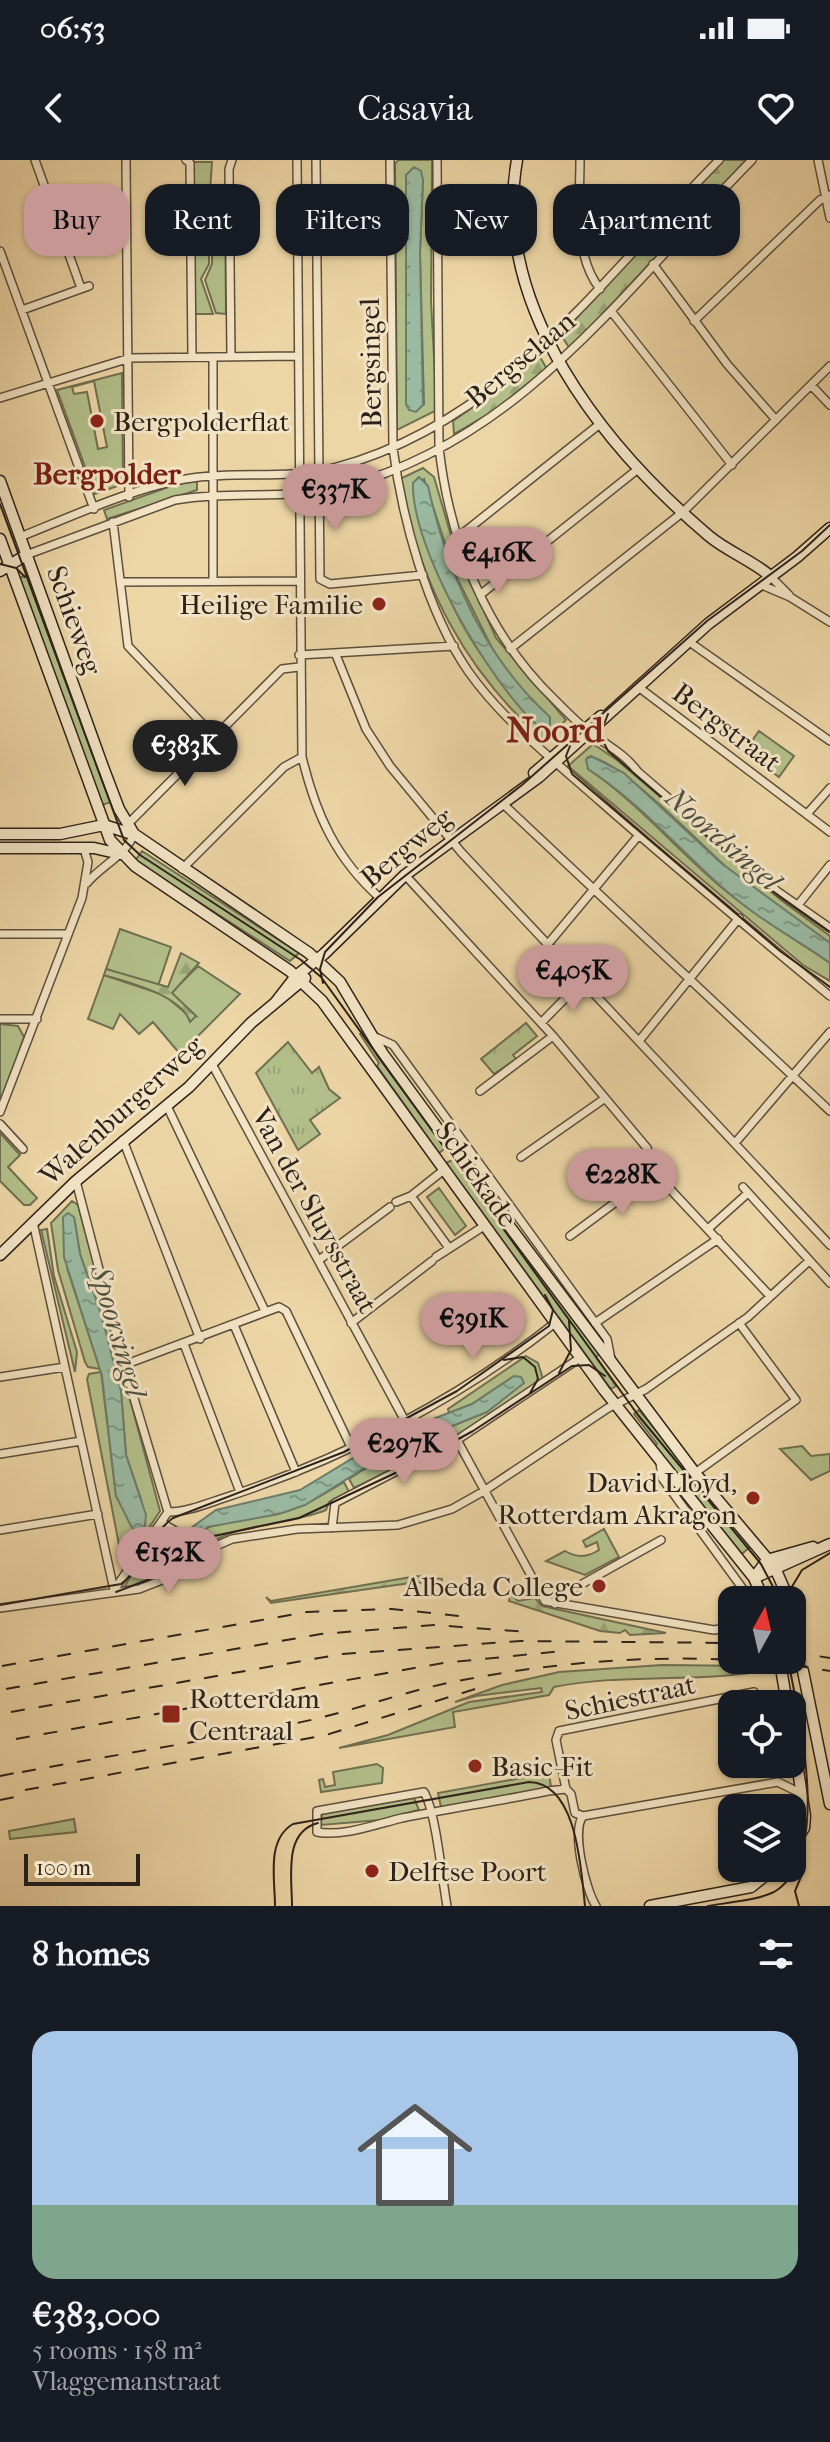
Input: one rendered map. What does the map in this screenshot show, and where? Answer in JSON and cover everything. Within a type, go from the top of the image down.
[{"type":"main road","points":[[515,164],[519,265],[548,344],[559,363],[638,469],[683,512],[767,581]]},
{"type":"main road","name":"Schieweg","points":[[0,481],[103,767],[130,830]]},
{"type":"main road","name":"Bergweg","points":[[299,978],[405,875],[532,779],[688,641],[829,529]]},
{"type":"main road","name":"Bergselaan","points":[[1,543],[20,537]]},
{"type":"main road","name":"Schieweg","points":[[1,543],[4,568],[97,810],[120,854],[299,978]]},
{"type":"main road","name":"Bergselaan","points":[[4,568],[26,555]]},
{"type":"main road","points":[[92,828],[97,810]]},
{"type":"main road","points":[[0,834],[41,834],[104,825],[130,830],[182,869],[318,960]]},
{"type":"main road","points":[[41,834],[42,848]]},
{"type":"main road","points":[[0,848],[84,849],[120,854]]},
{"type":"main road","name":"Schiekade","points":[[318,960],[340,982],[383,1054],[695,1473],[771,1564],[782,1586]]},
{"type":"main road","name":"Walenburgerweg","points":[[0,1255],[76,1181],[167,1106],[299,978]]},
{"type":"main road","name":"Schiekade","points":[[299,978],[322,1001],[445,1169],[612,1406],[758,1586]]},
{"type":"main road","points":[[754,1578],[771,1564],[804,1548],[827,1545]]},
{"type":"main road","points":[[804,1674],[827,1774],[830,1804]]},
{"type":"main road","points":[[799,1778],[802,1794]]},
{"type":"main road","points":[[650,1906],[751,1887],[757,1882]]},
{"type":"street","points":[[22,310],[85,287],[35,160]]},
{"type":"street","points":[[126,160],[129,497]]},
{"type":"street","points":[[297,160],[302,757],[314,802],[331,843],[357,877],[380,898]]},
{"type":"street","points":[[316,160],[320,575],[324,583],[423,575]]},
{"type":"street","name":"Bergsingel","points":[[390,160],[393,448],[405,524],[454,646],[484,690],[553,761]]},
{"type":"street","points":[[437,160],[439,447],[444,491],[457,538],[480,595],[510,649],[544,689],[587,730],[630,761],[638,772],[830,928]]},
{"type":"street","points":[[580,160],[582,242],[592,280],[600,289]]},
{"type":"street","name":"Bergselaan","points":[[20,537],[188,478],[300,474],[393,448],[439,423],[505,379],[548,344],[719,160]]},
{"type":"street","name":"Bergselaan","points":[[26,555],[175,500],[213,495],[298,494],[347,486],[395,469],[439,447],[494,415],[559,363],[752,160]]},
{"type":"street","points":[[818,160],[830,218]]},
{"type":"street","points":[[231,161],[231,356]]},
{"type":"street","points":[[188,162],[192,356]]},
{"type":"street","points":[[694,321],[827,196]]},
{"type":"street","points":[[0,251],[94,509]]},
{"type":"street","points":[[653,264],[694,321],[776,420]]},
{"type":"street","points":[[611,311],[732,465]]},
{"type":"street","points":[[0,398],[47,381],[130,358],[298,356]]},
{"type":"street","points":[[213,357],[213,581]]},
{"type":"street","points":[[510,649],[683,512],[830,366]]},
{"type":"street","points":[[811,385],[830,405]]},
{"type":"street","points":[[457,538],[601,423]]},
{"type":"street","points":[[480,595],[638,469]]},
{"type":"street","points":[[113,522],[130,649],[214,736]]},
{"type":"street","points":[[49,526],[51,539],[56,543]]},
{"type":"street","points":[[121,582],[299,581]]},
{"type":"street","points":[[767,581],[790,597]]},
{"type":"street","points":[[767,581],[830,622]]},
{"type":"street","points":[[688,641],[830,741]]},
{"type":"street","points":[[299,655],[454,646]]},
{"type":"street","points":[[336,655],[348,692],[366,729],[394,771],[582,981],[829,1243]]},
{"type":"street","points":[[0,1112],[86,885],[108,860],[120,854],[130,830],[214,736],[282,669],[299,667]]},
{"type":"street","name":"Bergstraat","points":[[637,686],[830,832]]},
{"type":"street","points":[[182,869],[284,767],[302,757]]},
{"type":"street","points":[[553,761],[830,996]]},
{"type":"street","points":[[807,814],[830,788]]},
{"type":"street","points":[[502,803],[830,1111]]},
{"type":"street","points":[[548,944],[639,835]]},
{"type":"street","points":[[84,849],[86,885]]},
{"type":"street","points":[[798,905],[830,865]]},
{"type":"street","points":[[405,875],[553,1036],[647,1148],[655,1173],[770,1296]]},
{"type":"street","points":[[639,1041],[739,918]]},
{"type":"street","points":[[0,934],[68,934]]},
{"type":"street","points":[[541,1023],[582,981]]},
{"type":"street","points":[[0,1019],[37,1019]]},
{"type":"street","points":[[735,1143],[830,1032]]},
{"type":"street","points":[[480,1091],[553,1036]]},
{"type":"street","name":"Schiekade","points":[[375,1037],[393,1045],[607,1339],[611,1361]]},
{"type":"street","name":"Van der Sluysstraat","points":[[212,1064],[404,1419]]},
{"type":"street","points":[[521,1157],[604,1099]]},
{"type":"street","points":[[167,1106],[265,1311]]},
{"type":"street","points":[[0,1124],[23,1149]]},
{"type":"street","points":[[123,1140],[200,1339]]},
{"type":"street","points":[[319,1260],[445,1169]]},
{"type":"street","points":[[570,1236],[655,1173]]},
{"type":"street","points":[[76,1181],[124,1365],[168,1512],[114,1590]]},
{"type":"street","points":[[709,1228],[746,1190],[830,1283]]},
{"type":"street","points":[[411,1196],[449,1248]]},
{"type":"street","points":[[33,1222],[114,1590]]},
{"type":"street","points":[[351,1323],[449,1248],[484,1226]]},
{"type":"street","points":[[595,1323],[718,1239]]},
{"type":"street","points":[[0,1608],[114,1590],[136,1590],[156,1584],[182,1570],[223,1541],[259,1533],[411,1523],[452,1509],[636,1393],[739,1323],[809,1261]]},
{"type":"street","points":[[124,1365],[200,1339],[274,1307],[286,1311],[351,1447]]},
{"type":"street","points":[[168,1512],[240,1492],[296,1472],[351,1447],[453,1392],[555,1323]]},
{"type":"street","points":[[695,1473],[796,1400],[739,1323]]},
{"type":"street","points":[[234,1325],[296,1472]]},
{"type":"street","points":[[184,1344],[240,1492]]},
{"type":"street","points":[[332,1528],[335,1503],[457,1440],[580,1358]]},
{"type":"street","points":[[0,1377],[65,1367]]},
{"type":"street","points":[[457,1440],[542,1598],[555,1604],[718,1629]]},
{"type":"street","points":[[0,1454],[81,1441]]},
{"type":"street","name":"Schiekade","points":[[660,1462],[662,1478],[741,1586]]},
{"type":"street","points":[[0,1530],[98,1514]]},
{"type":"street","points":[[162,1523],[207,1550]]},
{"type":"street","points":[[555,1604],[557,1598],[661,1540]]},
{"type":"street","name":"Schiestraat","points":[[583,1816],[575,1813],[571,1794],[566,1789],[556,1740],[561,1730],[718,1699]]},
{"type":"street","points":[[596,1906],[588,1891],[577,1828],[583,1816],[778,1782],[802,1794]]},
{"type":"street","points":[[447,1906],[430,1813],[424,1792],[319,1809],[316,1819],[319,1833],[430,1813],[566,1789]]},
{"type":"green space","points":[[398,160],[432,160],[432,184],[425,184],[425,256],[431,256],[437,410],[397,430],[396,256],[407,256],[408,354],[424,405],[420,253],[423,180],[406,175],[406,184],[395,184],[395,164]]},
{"type":"green space","points":[[722,160],[746,160],[724,184],[700,184]]},
{"type":"green space","points":[[194,162],[212,162],[210,184],[194,184]]},
{"type":"green space","points":[[194,256],[209,256],[209,264],[201,279],[213,314],[195,314]]},
{"type":"green space","points":[[212,256],[226,256],[226,314],[216,313],[205,280]]},
{"type":"green space","points":[[634,256],[657,256],[570,349],[561,335]]},
{"type":"green space","points":[[539,355],[548,371],[497,409],[454,434],[453,421],[513,379]]},
{"type":"green space","points":[[122,373],[123,484],[95,494],[57,390]],"holes":[[[94,381],[107,447],[98,449],[87,392],[74,394],[72,387]]]},
{"type":"green space","points":[[423,468],[434,477],[452,539],[496,638],[566,720],[547,739],[542,739],[514,712],[490,684],[450,624],[421,559],[400,486],[402,478]],"holes":[[[424,479],[455,574],[497,658],[527,696],[483,656],[456,613],[431,553],[413,491]]]},
{"type":"green space","points":[[197,481],[197,490],[107,519],[104,510],[177,484]]},
{"type":"green space","points":[[28,575],[111,802],[102,805],[19,578]]},
{"type":"green space","points":[[759,731],[794,756],[779,777],[744,752]]},
{"type":"green space","points":[[593,744],[617,760],[781,900],[830,936],[830,943],[765,899],[730,871],[643,790],[602,761],[588,757],[588,769],[625,798],[727,892],[830,963],[830,981],[803,965],[568,766]]},
{"type":"green space","points":[[142,851],[299,953],[290,961],[135,861]]},
{"type":"green space","points":[[120,929],[171,947],[158,986],[106,969]]},
{"type":"green space","points":[[181,953],[199,963],[172,993],[196,1016],[190,1022],[185,1013],[166,997],[104,975],[106,969],[168,987]]},
{"type":"green space","points":[[198,966],[240,994],[180,1054],[153,1022],[139,1034],[120,1014],[113,1029],[88,1019],[104,975],[164,995],[188,1015],[196,1016],[171,993]]},
{"type":"green space","points":[[526,1023],[537,1036],[513,1055],[516,1059],[494,1074],[481,1059]]},
{"type":"green space","points":[[0,1024],[18,1026],[24,1037],[0,1105]]},
{"type":"green space","points":[[367,1029],[448,1146],[439,1153],[377,1066],[379,1063],[360,1034]]},
{"type":"green space","points":[[288,1042],[312,1073],[319,1067],[329,1089],[340,1098],[310,1120],[320,1134],[298,1150],[256,1073]]},
{"type":"green space","points":[[0,1133],[20,1155],[8,1167],[37,1198],[30,1205],[24,1205],[0,1181]]},
{"type":"green space","points":[[457,1158],[599,1354],[596,1357],[616,1386],[611,1389],[446,1163]]},
{"type":"green space","points":[[439,1188],[466,1226],[455,1235],[427,1197]]},
{"type":"green space","points":[[72,1201],[78,1205],[160,1511],[145,1534],[141,1499],[126,1455],[121,1391],[101,1314],[80,1254],[74,1217],[67,1268],[100,1369],[88,1367],[85,1362],[58,1270],[51,1223]]},
{"type":"green space","points":[[47,1229],[54,1276],[77,1352],[75,1372],[41,1230]]},
{"type":"green space","points":[[526,1356],[538,1363],[543,1379],[453,1440],[354,1488],[349,1479],[397,1448],[487,1412],[514,1376],[472,1404],[449,1413],[448,1409]]},
{"type":"green space","points":[[101,1372],[116,1496],[141,1540],[137,1547],[132,1538],[122,1539],[120,1550],[87,1379],[89,1374]]},
{"type":"green space","points":[[639,1410],[751,1546],[742,1554],[654,1447],[657,1444],[634,1414]]},
{"type":"green space","points":[[802,1446],[811,1456],[830,1454],[830,1471],[811,1480],[780,1449]]},
{"type":"green space","points":[[344,1482],[349,1492],[329,1502],[326,1510],[252,1527],[212,1542],[196,1536],[214,1525],[289,1510],[314,1500]]},
{"type":"green space","points":[[604,1529],[619,1557],[585,1575],[546,1561],[565,1551],[581,1556],[595,1553],[599,1550],[597,1542],[586,1547],[583,1541]]},
{"type":"green space","points":[[187,1544],[194,1555],[178,1567],[161,1578],[124,1588],[146,1547],[152,1551],[147,1568],[173,1557]]},
{"type":"green space","points":[[417,1576],[442,1579],[441,1586],[417,1582],[271,1603],[266,1597],[271,1601]]},
{"type":"green space","points":[[510,1594],[518,1601],[535,1598],[542,1606],[666,1633],[630,1635],[625,1630],[620,1633],[600,1631],[509,1601]]},
{"type":"green space","points":[[662,1665],[718,1666],[718,1674],[744,1674],[606,1680],[554,1687],[549,1695],[453,1712],[455,1727],[339,1748],[388,1735],[469,1702],[542,1692],[541,1688],[476,1696],[455,1702],[502,1685],[559,1672]]},
{"type":"green space","points":[[377,1764],[383,1768],[382,1783],[321,1792],[319,1780],[323,1779],[325,1787],[335,1785],[333,1772]]},
{"type":"green space","points":[[549,1773],[551,1787],[441,1807],[438,1793]]},
{"type":"green space","points":[[414,1798],[419,1810],[380,1820],[321,1825],[322,1814]]},
{"type":"green space","points":[[74,1819],[76,1832],[10,1839],[9,1831]]},
{"type":"water","points":[[414,167],[421,171],[423,180],[420,253],[423,405],[416,412],[409,410],[406,404],[409,184],[406,184],[406,175]]},
{"type":"water","points":[[419,477],[428,486],[446,550],[471,611],[506,668],[550,717],[550,726],[537,725],[518,705],[476,647],[456,612],[425,542],[416,510],[413,483]]},
{"type":"water","points":[[591,756],[624,773],[721,863],[830,943],[830,963],[735,899],[641,811],[588,769],[586,759]]},
{"type":"water","points":[[68,1213],[74,1217],[80,1254],[101,1314],[121,1391],[126,1455],[146,1515],[144,1533],[156,1545],[174,1540],[216,1510],[300,1490],[391,1435],[472,1404],[514,1376],[521,1377],[524,1383],[487,1412],[397,1448],[305,1505],[279,1514],[208,1527],[173,1557],[148,1571],[152,1551],[131,1526],[116,1496],[102,1376],[64,1257],[63,1217]]},
{"type":"tram line","points":[[0,504],[124,840],[140,855],[301,960],[321,977],[638,1415],[761,1564],[773,1586]]},
{"type":"tram line","points":[[323,983],[320,969],[325,952],[378,897],[522,785],[707,621],[802,551],[830,525]]},
{"type":"tram line","points":[[0,564],[16,568],[25,577]]},
{"type":"tram line","points":[[608,714],[600,735],[608,751],[764,885],[830,932]]},
{"type":"tram line","points":[[572,741],[566,756],[572,774],[780,951],[830,987]]},
{"type":"tram line","points":[[0,1605],[121,1584],[135,1569],[158,1533],[173,1518],[344,1452],[457,1391],[549,1326],[553,1310],[545,1295]]},
{"type":"tram line","points":[[559,1373],[571,1350],[569,1321]]},
{"type":"tram line","points":[[504,1360],[523,1357],[535,1367],[538,1379],[530,1393]]},
{"type":"tram line","points":[[116,1592],[150,1579],[214,1536],[299,1518],[404,1469],[473,1431],[572,1366],[589,1365],[605,1376]]},
{"type":"tram line","points":[[792,1586],[802,1570],[830,1553]]},
{"type":"tram line","points":[[708,1906],[774,1892],[791,1875],[802,1852],[808,1791],[791,1674]]},
{"type":"tram line","points":[[275,1906],[275,1850],[284,1831],[293,1824],[529,1782],[545,1786],[557,1796],[567,1812],[578,1850],[585,1906]]},
{"type":"tram line","points":[[292,1906],[294,1846],[307,1828],[318,1823]]},
{"type":"tram line","points":[[799,1882],[795,1891],[799,1906]]},
{"type":"railway","points":[[2,1666],[307,1612],[392,1609],[460,1616]]},
{"type":"railway","points":[[6,1689],[321,1634],[434,1625],[527,1632]]},
{"type":"railway","points":[[11,1712],[342,1654],[521,1641],[718,1643]]},
{"type":"railway","points":[[16,1739],[443,1663],[563,1651]]},
{"type":"railway","points":[[806,1654],[830,1658]]},
{"type":"railway","points":[[22,1772],[297,1723],[443,1684],[538,1668],[685,1659],[783,1664],[830,1671]]},
{"type":"railway","points":[[25,1790],[326,1735],[485,1686]]},
{"type":"railway","points":[[0,1776],[15,1773]]},
{"type":"railway","points":[[0,1800],[20,1796]]},
{"type":"place","name":"Bergpolderflat","points":[[97,421]]},
{"type":"place","name":"Heilige Familie","points":[[379,604]]},
{"type":"place","name":"David Lloyd, Rotterdam Akragon","points":[[753,1498]]},
{"type":"place","name":"Albeda College","points":[[599,1586]]},
{"type":"place","name":"Rotterdam Centraal","points":[[171,1714]]},
{"type":"place","name":"Basic-Fit","points":[[475,1766]]},
{"type":"place","name":"Delftse Poort","points":[[372,1871]]},
{"type":"district","name":"Bergpolder","points":[[107,474]]},
{"type":"district","name":"Noord","points":[[555,729]]},
{"type":"water label","name":"Noordsingel","points":[[723,839]]},
{"type":"water label","name":"Spoorsingel","points":[[118,1331]]}]
